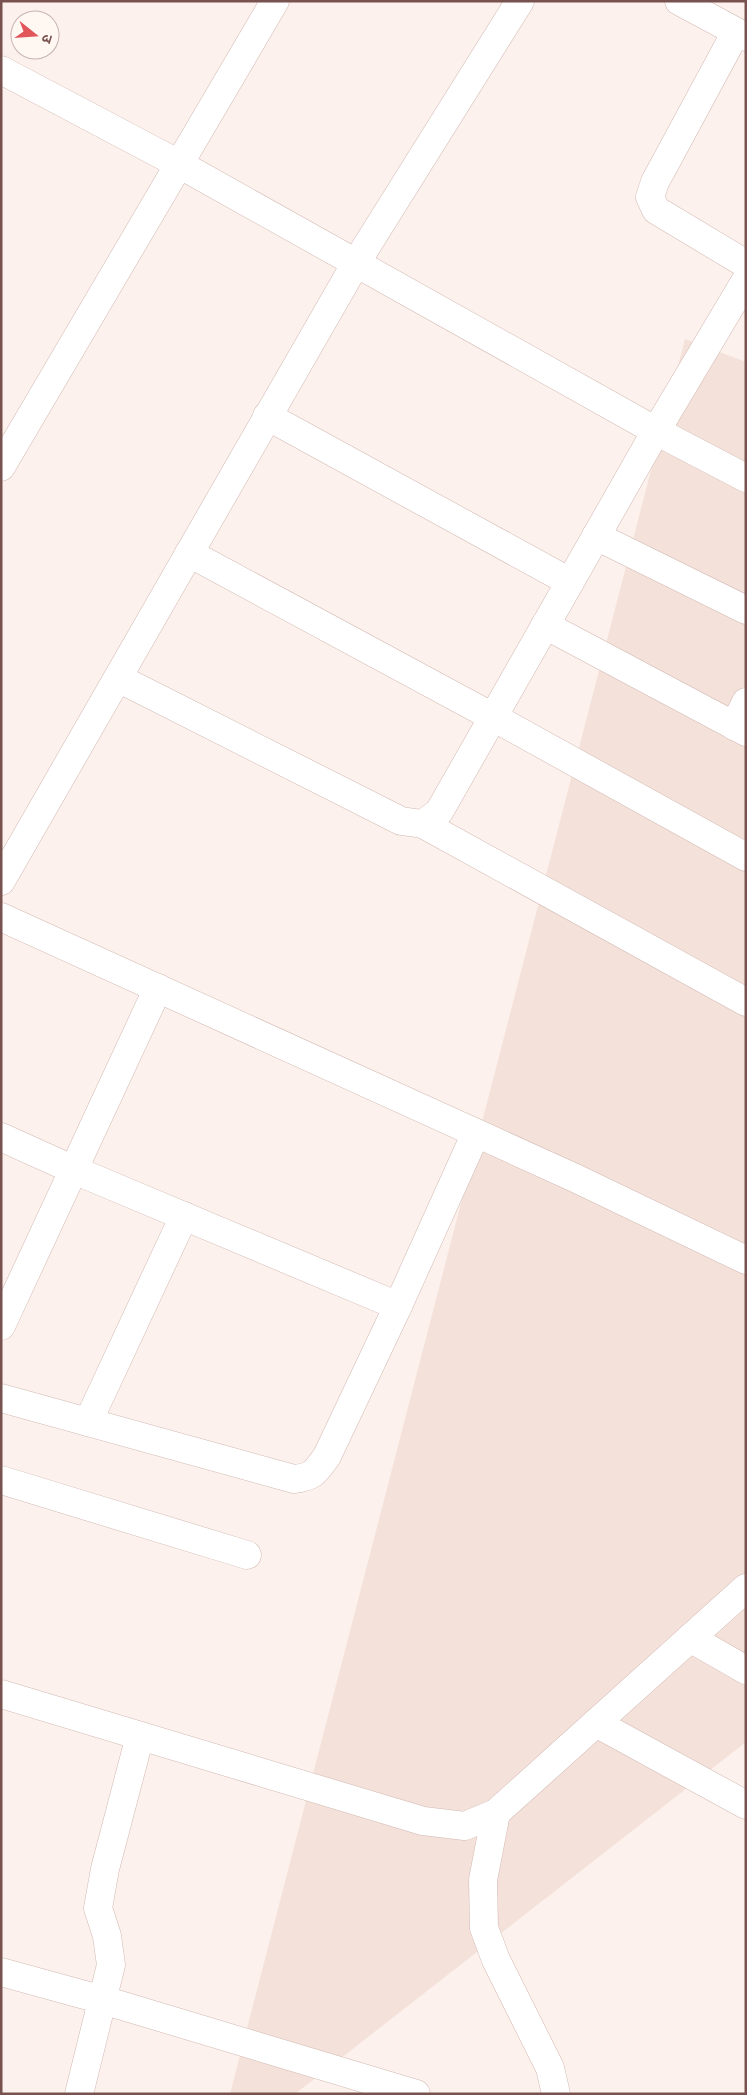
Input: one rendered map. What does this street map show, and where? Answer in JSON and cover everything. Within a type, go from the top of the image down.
[{"type":"street","points":[[1,467],[275,1]]},
{"type":"street","points":[[1,881],[356,263],[520,1]]},
{"type":"street","points":[[680,1],[741,35],[654,182],[650,197],[656,210],[746,264]]},
{"type":"street","points":[[1,70],[179,164],[656,430],[746,478]]},
{"type":"street","points":[[423,824],[439,812],[656,430],[746,280]]},
{"type":"street","points":[[267,416],[570,582]]},
{"type":"street","points":[[596,536],[746,610]]},
{"type":"street","points":[[189,553],[743,848]]},
{"type":"street","points":[[545,625],[740,729],[746,702]]},
{"type":"street","points":[[118,678],[401,821],[423,824],[746,1002]]},
{"type":"street","points":[[1,917],[584,1182],[746,1260]]},
{"type":"street","points":[[1,1326],[158,988]]},
{"type":"street","points":[[1,1398],[294,1479],[305,1478],[315,1473],[327,1456],[398,1306],[476,1133]]},
{"type":"street","points":[[1,1138],[398,1306]]},
{"type":"street","points":[[88,1422],[184,1216]]},
{"type":"street","points":[[1,1480],[246,1555]]},
{"type":"street","points":[[1,1694],[423,1821],[465,1826],[496,1813],[746,1588]]},
{"type":"street","points":[[690,1638],[746,1670]]},
{"type":"street","points":[[596,1723],[746,1806]]},
{"type":"street","points":[[79,2094],[104,2000],[111,1965],[107,1936],[98,1908],[104,1869],[140,1736]]},
{"type":"street","points":[[496,1813],[482,1880],[484,1928],[496,1960],[550,2068],[556,2094]]},
{"type":"street","points":[[1,1972],[104,2000],[416,2094]]},
{"type":"shaded area","points":[[685,339],[746,362],[746,1742],[295,2094],[230,2094]]}]
